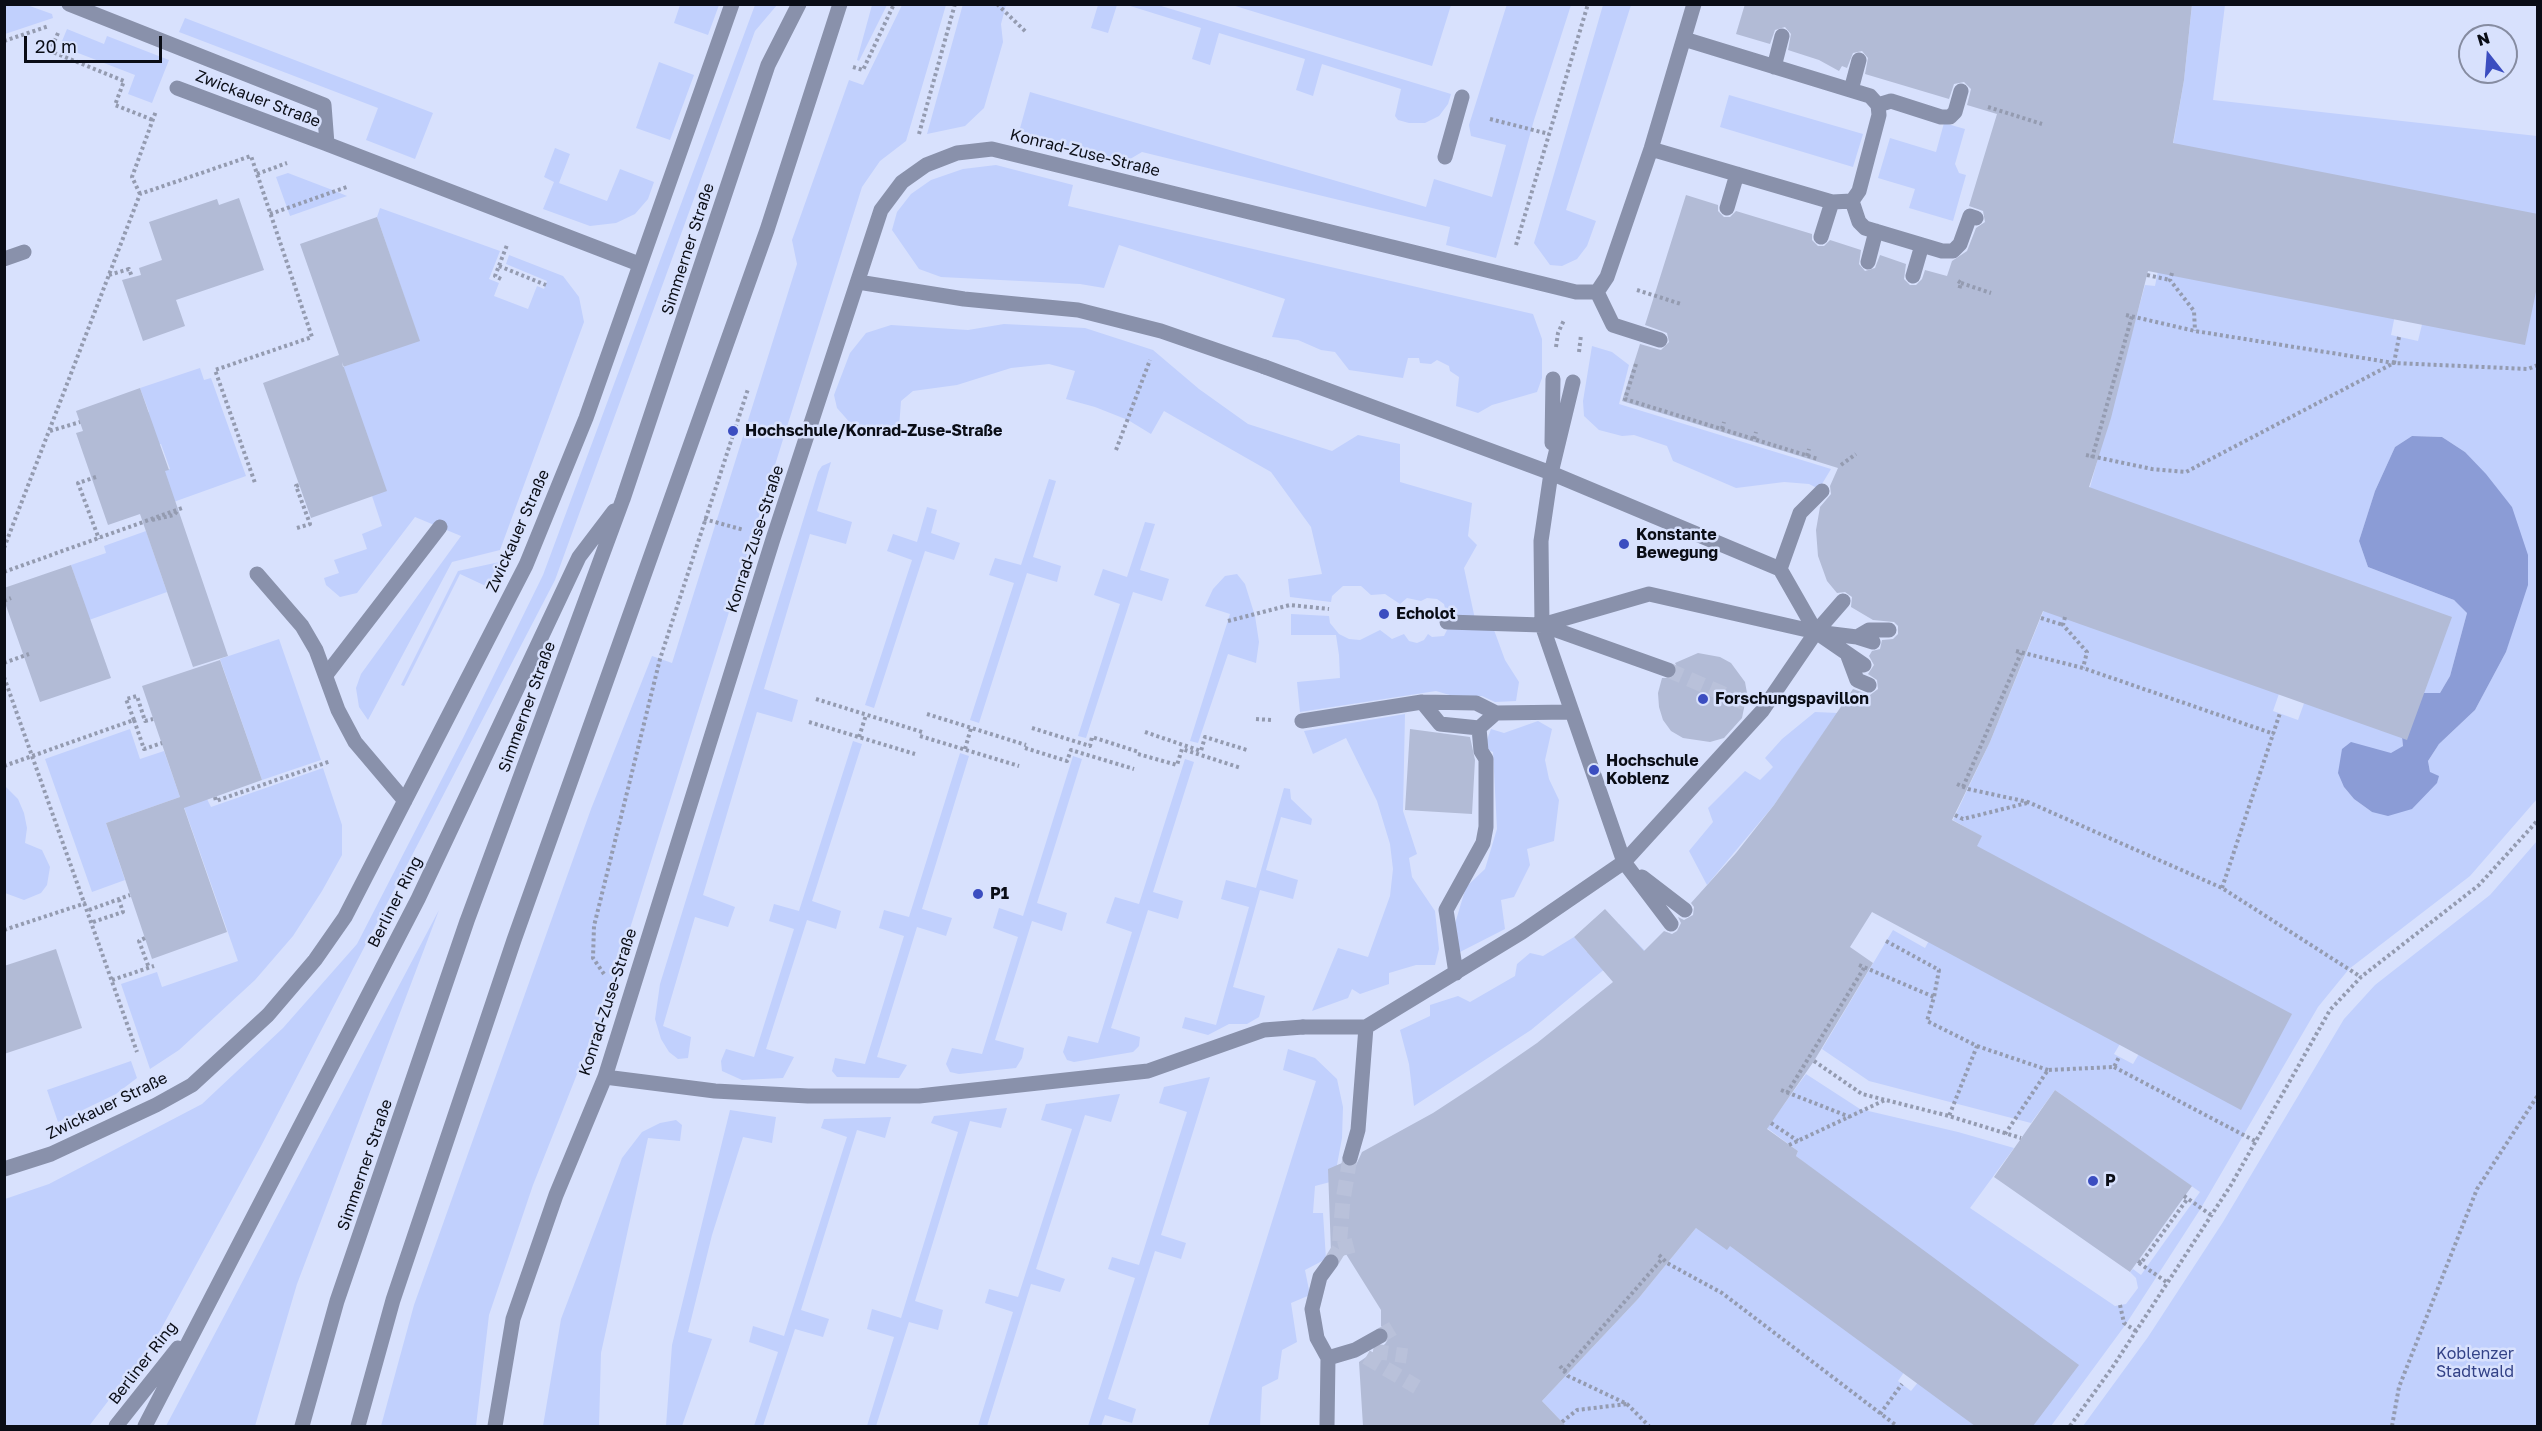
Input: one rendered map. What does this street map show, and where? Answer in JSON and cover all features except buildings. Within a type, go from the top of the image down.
[{"type":"street","name":"Zwickauer Straße","points":[[4,1169],[51,1154],[156,1106],[201,1077],[268,1015],[315,960],[345,917],[526,565],[586,418],[732,4]]},
{"type":"street","name":"Simmerner Straße","points":[[302,1426],[337,1301],[464,932],[623,500],[768,65],[799,4]]},
{"type":"street","points":[[358,1426],[393,1300],[514,940],[764,241],[840,4]]},
{"type":"street","points":[[1660,340],[1613,326],[1601,286],[1651,149],[1694,4]]},
{"type":"street","name":"Zwickauer Straße","points":[[69,5],[324,105],[327,144]]},
{"type":"street","points":[[1774,67],[1782,36]]},
{"type":"street","points":[[1683,39],[1870,96],[1878,105],[1879,116],[1859,191],[1852,201]]},
{"type":"street","points":[[1851,90],[1859,60]]},
{"type":"street","name":"Zwickauer Straße","points":[[177,88],[639,264]]},
{"type":"street","points":[[1878,105],[1891,101],[1941,117],[1950,117],[1955,111],[1960,94]]},
{"type":"street","points":[[1445,157],[1462,97]]},
{"type":"street","name":"Konrad-Zuse-Straße","points":[[495,1426],[513,1319],[556,1195],[604,1077],[773,539],[881,210],[902,182],[926,165],[957,153],[992,149],[1576,292],[1601,286]]},
{"type":"street","points":[[1651,149],[1832,202],[1852,201]]},
{"type":"street","points":[[1727,208],[1737,174]]},
{"type":"street","points":[[1852,201],[1859,222],[1865,228],[1942,251],[1964,246],[1970,216],[1976,218]]},
{"type":"street","points":[[1821,237],[1832,202]]},
{"type":"street","points":[[1868,262],[1876,231]]},
{"type":"street","points":[[1913,276],[1922,245]]},
{"type":"street","points":[[4,259],[24,252]]},
{"type":"street","points":[[858,282],[964,299],[1078,310],[1161,331],[1551,473],[1779,569],[1816,632],[1864,665]]},
{"type":"street","points":[[1551,473],[1553,379]]},
{"type":"street","points":[[1573,382],[1551,473],[1541,540],[1542,626],[1624,862],[1671,924]]},
{"type":"street","points":[[1779,569],[1800,513],[1822,490]]},
{"type":"street","name":"Berliner Ring","points":[[145,1426],[418,899],[579,557],[623,500]]},
{"type":"street","points":[[326,675],[440,527]]},
{"type":"street","points":[[257,574],[302,626],[316,650],[338,710],[355,742],[405,801]]},
{"type":"street","points":[[1542,626],[1649,594],[1816,632],[1857,637],[1873,642]]},
{"type":"street","points":[[604,1077],[726,1091],[808,1096],[919,1096],[1148,1071],[1264,1030],[1303,1026],[1366,1027],[1522,932],[1624,862],[1762,711],[1816,632],[1843,601]]},
{"type":"street","points":[[1447,622],[1542,626],[1668,670]]},
{"type":"street","points":[[1857,637],[1869,630],[1889,630]]},
{"type":"street","points":[[1848,656],[1857,680],[1869,686]]},
{"type":"street","points":[[1302,721],[1422,702],[1476,703],[1496,713],[1570,712]]},
{"type":"street","points":[[1422,702],[1440,724],[1479,728],[1496,713]]},
{"type":"street","points":[[1747,704],[1762,711]]},
{"type":"street","points":[[1456,973],[1446,909],[1482,843],[1486,827],[1486,759],[1481,751],[1479,728]]},
{"type":"street","points":[[1624,862],[1685,910]]},
{"type":"street","points":[[1350,1158],[1358,1130],[1366,1027]]},
{"type":"street","points":[[1328,1426],[1328,1358],[1317,1338],[1312,1309],[1320,1277],[1331,1262]]},
{"type":"street","name":"Berliner Ring","points":[[116,1426],[198,1322]]},
{"type":"street","points":[[1328,1358],[1365,1353],[1380,1336]]},
{"type":"path","points":[[847,65],[863,70],[894,4]]},
{"type":"path","points":[[919,135],[955,4]]},
{"type":"path","points":[[997,4],[1026,32]]},
{"type":"path","points":[[1508,275],[1588,4]]},
{"type":"path","points":[[69,5],[50,51],[124,81],[115,105],[153,120]]},
{"type":"path","points":[[4,41],[62,22]]},
{"type":"path","points":[[1960,94],[2042,123]]},
{"type":"path","points":[[4,548],[140,194],[132,177],[157,109]]},
{"type":"path","points":[[1456,119],[1488,119],[1549,134]]},
{"type":"path","points":[[140,194],[251,156],[312,337],[215,370],[255,483]]},
{"type":"path","points":[[256,174],[288,163]]},
{"type":"path","points":[[270,214],[351,186]]},
{"type":"path","points":[[501,279],[495,276],[507,245]]},
{"type":"path","points":[[499,267],[546,285]]},
{"type":"path","points":[[108,276],[129,269],[132,278]]},
{"type":"path","points":[[2170,280],[2172,273]]},
{"type":"path","points":[[2147,275],[2170,280],[2194,311],[2195,331]]},
{"type":"path","points":[[1961,284],[1991,293]]},
{"type":"path","points":[[1601,286],[1681,304]]},
{"type":"path","points":[[2126,315],[2195,331],[2394,363],[2528,369],[2538,365]]},
{"type":"path","points":[[2092,458],[2132,316]]},
{"type":"path","points":[[1116,450],[1161,331]]},
{"type":"path","points":[[1645,335],[1625,399],[1839,467],[1856,454]]},
{"type":"path","points":[[2394,363],[2399,337]]},
{"type":"path","points":[[2086,455],[2152,469],[2186,472],[2394,363]]},
{"type":"path","points":[[630,993],[612,986],[593,958],[594,926],[660,659],[751,378]]},
{"type":"path","points":[[50,431],[80,422]]},
{"type":"path","points":[[1722,429],[1724,422]]},
{"type":"path","points":[[1754,439],[1756,432]]},
{"type":"path","points":[[1807,456],[1809,449]]},
{"type":"path","points":[[96,477],[78,483],[99,539]]},
{"type":"path","points":[[297,528],[310,524],[296,486],[299,485]]},
{"type":"path","points":[[4,572],[180,509]]},
{"type":"path","points":[[704,519],[773,539]]},
{"type":"path","points":[[4,600],[11,598]]},
{"type":"path","points":[[1228,621],[1290,605],[1329,609]]},
{"type":"path","points":[[2063,625],[2065,616]]},
{"type":"path","points":[[2041,618],[2063,625],[2087,652],[2083,668]]},
{"type":"path","points":[[2016,651],[2083,668],[2274,734]]},
{"type":"path","points":[[1963,787],[2021,653]]},
{"type":"path","points":[[4,663],[29,654]]},
{"type":"path","points":[[4,677],[89,910],[137,1052]]},
{"type":"path","points":[[153,719],[145,721],[136,696],[126,699],[144,749],[162,743]]},
{"type":"path","points":[[816,699],[1019,766]]},
{"type":"path","points":[[2222,888],[2280,713]]},
{"type":"path","points":[[927,714],[1067,761],[1071,750],[1134,769]]},
{"type":"path","points":[[859,737],[866,715]]},
{"type":"path","points":[[4,766],[134,720]]},
{"type":"path","points":[[809,722],[915,754]]},
{"type":"path","points":[[965,750],[971,728]]},
{"type":"path","points":[[1032,728],[1090,746],[1092,737],[1177,765],[1182,749],[1201,751],[1205,737],[1247,750]]},
{"type":"path","points":[[1145,732],[1241,768]]},
{"type":"path","points":[[1080,753],[1083,743]]},
{"type":"path","points":[[215,797],[216,801],[326,763]]},
{"type":"path","points":[[1957,784],[2028,802],[2222,888],[2361,977]]},
{"type":"path","points":[[1955,815],[1963,819],[2028,802]]},
{"type":"path","points":[[2070,1426],[2136,1331],[2211,1215],[2330,1010],[2361,977],[2479,885],[2538,820]]},
{"type":"path","points":[[89,910],[130,895]]},
{"type":"path","points":[[93,922],[123,912],[119,900]]},
{"type":"path","points":[[4,930],[86,903]]},
{"type":"path","points":[[145,938],[139,941],[149,968]]},
{"type":"path","points":[[1887,940],[1939,970],[1927,1021],[1977,1046],[2048,1070],[2114,1067],[2255,1141]]},
{"type":"path","points":[[1858,965],[1934,997]]},
{"type":"path","points":[[112,980],[154,966]]},
{"type":"path","points":[[1787,1093],[1864,968]]},
{"type":"path","points":[[1949,1116],[1977,1046]]},
{"type":"path","points":[[2114,1067],[2119,1057]]},
{"type":"path","points":[[1814,1061],[1862,1094],[1949,1116],[2020,1138]]},
{"type":"path","points":[[2005,1134],[2048,1070]]},
{"type":"path","points":[[1781,1090],[1850,1117]]},
{"type":"path","points":[[2392,1426],[2399,1387],[2477,1189],[2538,1095]]},
{"type":"path","points":[[1789,1145],[1886,1100]]},
{"type":"path","points":[[1771,1123],[1798,1141]]},
{"type":"path","points":[[2168,1283],[2138,1261],[2142,1263],[2177,1214],[2186,1197],[2211,1215]]},
{"type":"path","points":[[1564,1371],[1660,1257],[1722,1293],[1898,1426]]},
{"type":"path","points":[[2120,1305],[2124,1323],[2136,1331]]},
{"type":"path","points":[[1560,1366],[1564,1371],[1627,1404],[1649,1426]]},
{"type":"path","points":[[1880,1414],[1902,1384]]},
{"type":"path","points":[[1562,1422],[1577,1410],[1627,1404]]},
{"type":"green space","points":[[5,4],[27,5],[52,14],[53,18],[5,34]]},
{"type":"green space","points":[[963,4],[1006,5],[1001,24],[1003,42],[984,108],[965,126],[927,134]]},
{"type":"green space","points":[[1451,4],[1432,66],[1232,5]]},
{"type":"green space","points":[[1507,4],[1571,5],[1534,120],[1496,258],[1446,245],[1450,227],[1142,152],[1120,165],[1019,140],[1030,92],[1426,207],[1434,179],[1492,197],[1506,145],[1471,136],[1469,125]]},
{"type":"green space","points":[[680,5],[719,5],[708,35],[674,23]]},
{"type":"green space","points":[[755,5],[777,5],[755,31],[555,580],[261,1146],[155,1340],[89,1426],[5,1426],[5,1199],[49,1184],[202,1104],[283,1028],[357,944],[463,738],[543,575]]},
{"type":"green space","points":[[872,5],[887,5],[859,61],[857,60]]},
{"type":"green space","points":[[902,5],[946,5],[906,141],[880,161],[862,187],[612,986],[533,1185],[489,1315],[476,1426],[381,1426],[414,1305],[591,809],[652,656],[672,663],[797,264],[792,240],[849,80],[863,85]]},
{"type":"green space","points":[[1098,5],[1117,5],[1108,33],[1091,28]]},
{"type":"green space","points":[[1127,5],[1158,5],[1451,94],[1448,104],[1439,116],[1425,123],[1398,120],[1395,116],[1401,89],[1322,64],[1313,96],[1296,90],[1305,59],[1219,33],[1210,65],[1192,59],[1201,28]]},
{"type":"green space","points":[[1603,5],[1631,5],[1566,210],[1596,221],[1587,246],[1577,259],[1562,266],[1550,265],[1534,243]]},
{"type":"green space","points":[[2192,5],[2225,5],[2213,100],[2537,136],[2537,224],[2173,145],[2184,80]]},
{"type":"green space","points":[[185,18],[433,113],[415,159],[366,140],[378,108],[179,32]]},
{"type":"green space","points":[[67,29],[104,44],[107,36],[169,60],[152,103],[128,94],[135,75],[60,46]]},
{"type":"green space","points":[[659,62],[694,75],[670,140],[636,128]]},
{"type":"green space","points":[[1729,95],[1863,134],[1853,167],[1720,127]]},
{"type":"green space","points":[[1944,123],[1965,129],[1955,164],[1959,173],[1966,175],[1953,221],[1909,208],[1915,189],[1878,178],[1890,138],[1936,152]]},
{"type":"green space","points":[[555,148],[570,154],[559,183],[607,201],[620,169],[654,182],[648,199],[635,214],[616,223],[590,226],[543,209],[554,182],[544,177]]},
{"type":"green space","points":[[996,165],[1073,185],[1068,206],[1533,314],[1542,339],[1542,378],[1537,392],[1492,405],[1478,413],[1456,406],[1459,377],[1450,371],[1449,366],[1437,360],[1431,364],[1420,363],[1419,358],[1408,358],[1403,378],[1349,370],[1335,352],[1321,350],[1298,340],[1272,337],[1285,299],[1119,245],[1104,288],[1080,284],[941,277],[919,269],[892,230],[897,212],[911,194],[931,180],[963,169]]},
{"type":"green space","points":[[288,173],[347,196],[290,216],[276,177]]},
{"type":"green space","points":[[380,208],[500,251],[489,279],[499,283],[494,296],[528,309],[537,286],[544,289],[547,281],[506,264],[509,255],[563,276],[579,297],[584,322],[500,550],[452,562],[368,720],[359,707],[356,688],[361,674],[461,536],[415,517],[357,593],[340,597],[326,585],[324,578],[339,573],[334,560],[367,549],[362,534],[382,526],[372,496],[343,367],[419,340],[377,217]]},
{"type":"green space","points":[[2537,241],[2537,799],[2470,876],[2349,969],[2318,1007],[2201,1208],[2126,1324],[2051,1426],[2021,1426],[2064,1367],[1796,1156],[1798,1151],[1767,1128],[1806,1074],[1860,1109],[2014,1148],[1970,1208],[2115,1306],[2126,1304],[2138,1288],[2136,1278],[2130,1272],[2133,1269],[2141,1275],[2200,1192],[2055,1090],[2031,1123],[1869,1081],[1822,1049],[1893,930],[1925,948],[1932,935],[2124,1037],[2114,1054],[2133,1064],[2143,1047],[1972,854],[1981,836],[1953,820],[1990,742],[2044,610],[2282,685],[2273,711],[2298,720],[2307,695],[2401,728],[2403,746],[2344,787],[2354,799],[2372,812],[2430,772],[2428,761],[2439,744],[2475,710],[2506,652],[2514,625],[2512,507],[2465,452],[2442,437],[2412,436],[2395,447],[2375,491],[2359,541],[2368,567],[2454,600],[2467,613],[2450,676],[2440,693],[2414,693],[2089,491],[2145,285],[2155,286],[2158,271],[2396,310],[2391,335],[2418,341],[2424,316]]},
{"type":"green space","points":[[1004,324],[1085,328],[1153,350],[1199,389],[1248,424],[1332,451],[1358,435],[1400,444],[1400,482],[1472,503],[1468,536],[1477,545],[1464,568],[1475,619],[1447,617],[1444,604],[1437,599],[1427,598],[1421,601],[1407,598],[1400,604],[1385,594],[1371,595],[1361,586],[1343,586],[1332,596],[1331,602],[1290,597],[1288,579],[1322,574],[1311,527],[1271,472],[1164,411],[1151,434],[1128,420],[1066,399],[1075,371],[1049,364],[1011,368],[957,385],[913,391],[901,401],[899,428],[877,431],[852,425],[837,408],[834,395],[850,353],[866,333],[891,325],[968,330]]},
{"type":"green space","points":[[1592,346],[1612,352],[1629,365],[1619,404],[1831,469],[1819,489],[1809,484],[1784,482],[1736,488],[1673,461],[1667,446],[1634,435],[1622,436],[1599,430],[1584,416],[1583,401]]},
{"type":"green space","points":[[200,368],[204,380],[211,378],[246,476],[168,504],[157,473],[170,469],[161,444],[147,449],[135,417],[149,412],[140,388]]},
{"type":"green space","points":[[831,462],[817,511],[852,522],[846,544],[810,534],[764,689],[798,700],[792,722],[757,712],[703,895],[735,907],[728,927],[695,917],[663,1026],[691,1037],[688,1058],[678,1059],[669,1052],[661,1039],[655,1019],[660,984],[818,472],[822,466]]},
{"type":"green space","points":[[1049,479],[1056,481],[1033,557],[1061,566],[1057,582],[1027,573],[979,723],[970,720],[1014,583],[989,575],[995,558],[1021,565]]},
{"type":"green space","points":[[927,507],[937,510],[931,533],[960,543],[954,560],[925,551],[874,708],[865,705],[912,560],[887,551],[893,534],[917,542]]},
{"type":"green space","points":[[1145,522],[1155,524],[1140,570],[1169,579],[1162,601],[1133,592],[1086,738],[1078,736],[1120,604],[1094,595],[1103,569],[1127,577]]},
{"type":"green space","points":[[146,531],[167,592],[78,624],[67,592],[79,588],[71,565],[106,553],[104,546]]},
{"type":"green space","points":[[504,561],[490,588],[460,574],[404,686],[401,685],[458,571]]},
{"type":"green space","points":[[1237,574],[1245,584],[1255,616],[1259,642],[1256,663],[1228,654],[1198,743],[1190,741],[1230,614],[1205,606],[1213,589],[1225,576]]},
{"type":"green space","points":[[1291,614],[1329,616],[1330,623],[1339,634],[1349,639],[1360,640],[1380,630],[1392,639],[1404,634],[1409,641],[1417,643],[1424,640],[1428,634],[1432,637],[1444,636],[1448,628],[1494,630],[1505,660],[1519,682],[1516,701],[1495,702],[1482,696],[1453,696],[1436,691],[1300,712],[1297,682],[1340,678],[1339,655],[1336,635],[1291,635]]},
{"type":"green space","points":[[279,639],[321,760],[262,780],[220,659]]},
{"type":"green space","points":[[1815,712],[1838,713],[1774,805],[1707,885],[1689,851],[1713,822],[1708,808],[1745,771],[1760,780],[1773,767],[1765,758],[1782,739]]},
{"type":"green space","points":[[1405,714],[1403,811],[1417,854],[1409,858],[1412,877],[1435,911],[1439,949],[1435,965],[1416,965],[1389,973],[1389,984],[1360,994],[1352,989],[1348,998],[1312,1011],[1338,948],[1368,957],[1390,896],[1393,869],[1390,844],[1377,801],[1346,738],[1313,754],[1304,731]]},
{"type":"green space","points":[[1538,721],[1552,729],[1545,760],[1549,779],[1559,800],[1554,841],[1527,849],[1530,865],[1514,897],[1501,900],[1505,929],[1460,952],[1453,930],[1466,887],[1485,869],[1497,829],[1493,752],[1484,748],[1491,729],[1504,733]]},
{"type":"green space","points":[[130,729],[140,759],[164,751],[180,797],[106,823],[125,880],[92,892],[45,759]]},
{"type":"green space","points":[[853,741],[862,744],[812,901],[841,911],[836,929],[807,920],[766,1049],[794,1057],[783,1078],[742,1080],[722,1071],[721,1061],[726,1049],[754,1057],[794,929],[769,921],[774,904],[799,911]]},
{"type":"green space","points":[[960,753],[969,756],[922,909],[952,918],[946,936],[917,927],[877,1057],[907,1065],[899,1078],[837,1077],[832,1071],[835,1058],[865,1064],[904,936],[879,928],[884,910],[909,917]]},
{"type":"green space","points":[[1073,756],[1082,759],[1037,903],[1067,913],[1062,931],[1032,921],[995,1040],[1024,1048],[1022,1058],[1016,1068],[959,1074],[950,1072],[946,1064],[952,1048],[982,1054],[1018,937],[993,928],[999,908],[1023,916]]},
{"type":"green space","points":[[1185,759],[1194,762],[1153,892],[1183,901],[1178,919],[1148,910],[1111,1028],[1140,1037],[1139,1046],[1133,1052],[1074,1062],[1067,1060],[1063,1052],[1068,1036],[1098,1043],[1132,932],[1106,923],[1115,897],[1139,904]]},
{"type":"green space","points":[[323,768],[342,825],[342,855],[322,891],[293,936],[255,980],[179,1050],[150,1069],[121,984],[157,972],[162,987],[238,961],[184,807],[207,799],[211,807]]},
{"type":"green space","points":[[4,785],[18,799],[24,813],[27,828],[25,843],[42,850],[50,867],[47,885],[41,893],[24,900],[5,893]]},
{"type":"green space","points":[[1284,788],[1290,789],[1291,799],[1312,819],[1311,825],[1281,817],[1266,870],[1298,880],[1293,899],[1260,890],[1233,987],[1265,996],[1259,1017],[1247,1024],[1229,1024],[1208,1035],[1182,1028],[1185,1017],[1216,1025],[1249,907],[1221,899],[1226,880],[1256,888]]},
{"type":"green space","name":"Koblenzer Stadtwald","points":[[2537,841],[2537,1426],[2083,1426],[2148,1337],[2223,1222],[2344,1019],[2375,985],[2490,895]]},
{"type":"green space","points":[[439,910],[297,1284],[255,1426],[166,1426]]},
{"type":"green space","points":[[1619,924],[1647,953],[1624,953],[1531,1030],[1414,1106],[1409,1064],[1400,1030],[1430,1016],[1430,1005],[1458,996],[1470,1002],[1515,976],[1517,964],[1530,953],[1543,956],[1574,937],[1587,952]]},
{"type":"green space","points":[[1288,1049],[1315,1058],[1337,1079],[1343,1107],[1342,1138],[1334,1181],[1315,1186],[1313,1213],[1323,1213],[1326,1259],[1305,1270],[1310,1295],[1291,1303],[1297,1342],[1282,1350],[1278,1379],[1262,1387],[1260,1426],[1208,1426],[1316,1081],[1283,1070]]},
{"type":"green space","points":[[131,1061],[137,1078],[116,1094],[58,1122],[47,1090]]},
{"type":"green space","points":[[1210,1077],[1161,1235],[1186,1243],[1181,1259],[1155,1251],[1108,1399],[1136,1409],[1132,1423],[1105,1415],[1101,1426],[1088,1426],[1135,1278],[1108,1269],[1112,1257],[1139,1265],[1187,1112],[1159,1103],[1164,1087]]},
{"type":"green space","points":[[1120,1094],[1111,1122],[1085,1115],[1036,1269],[1065,1279],[1060,1292],[1031,1284],[987,1426],[978,1426],[1013,1312],[985,1303],[989,1289],[1018,1297],[1072,1129],[1041,1120],[1046,1104]]},
{"type":"green space","points":[[1007,1108],[1001,1128],[970,1121],[915,1301],[943,1310],[938,1330],[909,1322],[876,1426],[867,1426],[894,1337],[867,1329],[872,1309],[901,1318],[958,1132],[931,1123],[934,1116]]},
{"type":"green space","points":[[730,1110],[776,1117],[772,1143],[743,1137],[712,1235],[688,1332],[712,1339],[682,1426],[666,1426],[672,1345]]},
{"type":"green space","points":[[891,1117],[885,1138],[857,1130],[801,1310],[829,1319],[823,1337],[795,1329],[763,1426],[754,1426],[778,1352],[749,1342],[753,1326],[784,1336],[847,1137],[821,1128],[824,1119]]},
{"type":"green space","points":[[676,1120],[682,1125],[680,1141],[648,1138],[601,1353],[599,1426],[543,1426],[561,1319],[622,1158],[642,1132],[660,1123]]},
{"type":"green space","points":[[1696,1228],[1735,1238],[1909,1365],[1898,1381],[1911,1391],[1923,1376],[1992,1426],[1566,1426],[1542,1401],[1638,1299]]},
{"type":"shaded area","points":[[2412,436],[2442,437],[2465,452],[2512,507],[2528,555],[2528,585],[2506,652],[2475,710],[2439,744],[2428,761],[2430,772],[2439,776],[2437,783],[2412,809],[2388,816],[2372,812],[2354,799],[2344,787],[2338,773],[2342,749],[2351,742],[2391,753],[2403,746],[2401,728],[2414,693],[2440,693],[2450,676],[2467,613],[2454,600],[2368,567],[2359,541],[2375,491],[2395,447]]},
{"type":"tunnel","points":[[1668,670],[1747,704]]},
{"type":"tunnel","points":[[1331,1262],[1339,1249],[1343,1200],[1350,1158]]},
{"type":"tunnel","points":[[1339,1249],[1358,1244]]},
{"type":"tunnel","points":[[1380,1336],[1397,1326]]},
{"type":"tunnel","points":[[1373,1351],[1407,1356]]},
{"type":"tunnel","points":[[1366,1357],[1417,1387]]},
{"type":"place","name":"Hochschule/Konrad-Zuse-Straße","points":[[733,431]]},
{"type":"place","name":"Konstante Bewegung","points":[[1624,544]]},
{"type":"place","name":"Echolot","points":[[1384,614]]},
{"type":"place","name":"Forschungspavillon","points":[[1703,699]]},
{"type":"place","name":"Hochschule Koblenz","points":[[1594,770]]},
{"type":"place","name":"P1","points":[[978,894]]},
{"type":"place","name":"P","points":[[2093,1181]]}]
